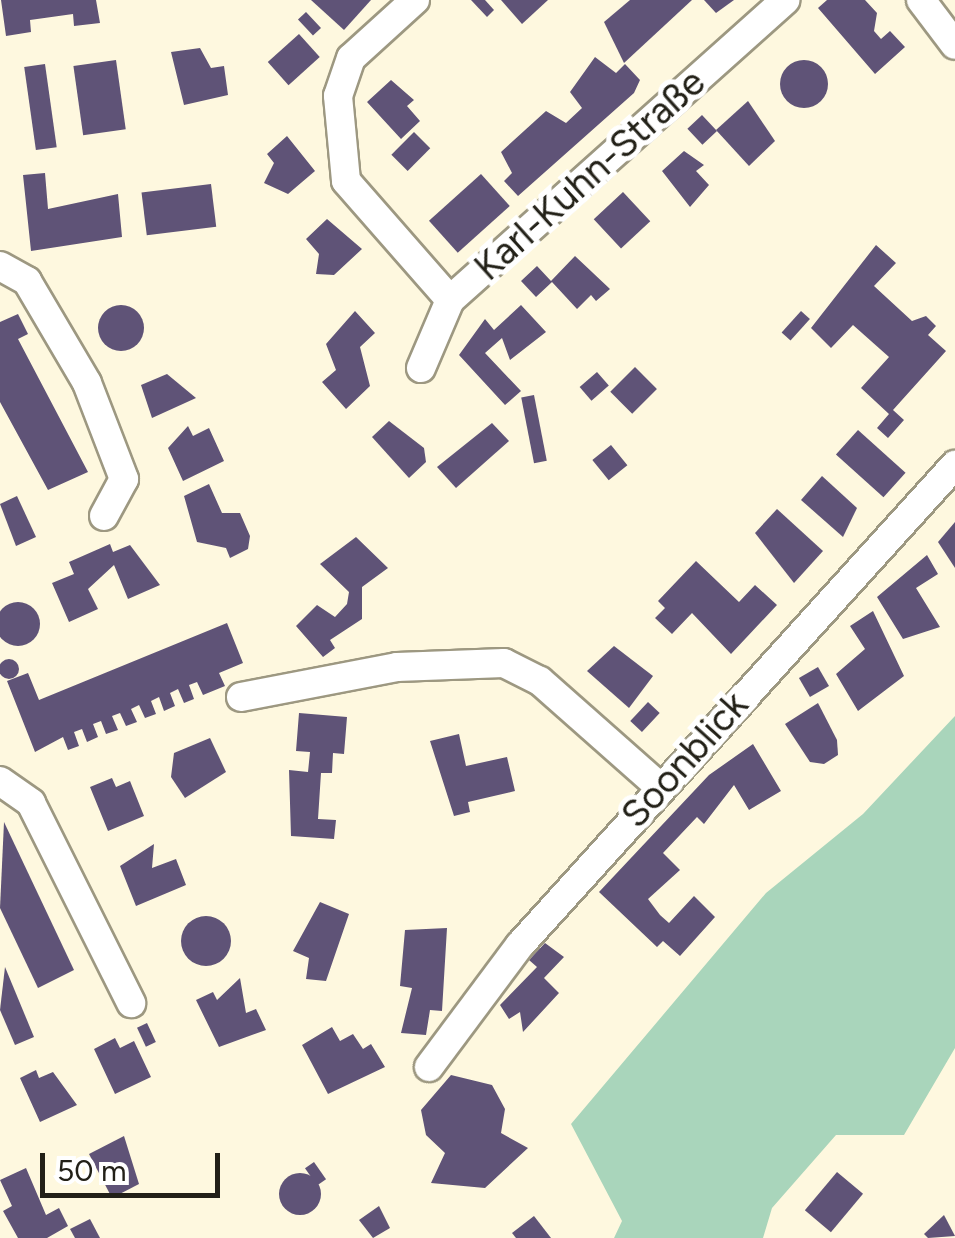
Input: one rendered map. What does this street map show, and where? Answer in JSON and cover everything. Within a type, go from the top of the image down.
[{"type":"street","points":[[415,0],[351,58],[338,96],[346,181],[450,300]]},
{"type":"street","name":"Karl-Kuhn-Straße","points":[[422,368],[450,300],[786,0]]},
{"type":"street","points":[[920,0],[949,26]]},
{"type":"street","points":[[0,266],[26,281],[87,383],[124,479],[104,516]]},
{"type":"street","name":"Soonblick","points":[[430,1067],[520,945],[955,466]]},
{"type":"street","points":[[240,696],[397,667],[504,663],[540,680],[660,787]]},
{"type":"street","points":[[0,781],[31,803],[131,1002]]},
{"type":"green space","points":[[955,716],[955,1048],[904,1135],[836,1135],[772,1208],[763,1238],[614,1238],[622,1221],[571,1124],[766,893],[863,814]]},
{"type":"building","points":[[1,0],[96,0],[100,23],[74,26],[73,14],[30,20],[31,32],[6,36]]},
{"type":"building","points":[[311,0],[371,0],[344,30]]},
{"type":"building","points":[[471,0],[485,0],[494,10],[487,17]]},
{"type":"building","points":[[501,0],[548,0],[522,24]]},
{"type":"building","points":[[630,0],[692,0],[624,63],[604,22]]},
{"type":"building","points":[[704,0],[734,0],[716,13]]},
{"type":"building","points":[[827,0],[865,0],[877,13],[874,31],[881,39],[890,31],[905,47],[875,74],[818,8]]},
{"type":"building","points":[[306,12],[321,28],[313,36],[298,20]]},
{"type":"building","points":[[299,34],[320,57],[289,85],[268,62]]},
{"type":"building","points":[[200,48],[211,68],[224,66],[228,95],[184,105],[171,52]]},
{"type":"building","points":[[595,57],[616,73],[625,64],[640,80],[634,93],[518,196],[504,181],[512,173],[501,152],[546,111],[566,123],[582,108],[570,92]]},
{"type":"building","points":[[116,60],[126,129],[83,135],[73,66]]},
{"type":"building","points":[[804,60],[821,67],[828,84],[821,101],[804,108],[787,101],[780,84],[787,67]]},
{"type":"building","points":[[45,64],[57,147],[36,150],[24,67]]},
{"type":"building","points":[[391,80],[414,100],[407,106],[420,121],[401,139],[367,102]]},
{"type":"building","points":[[748,101],[775,141],[749,166],[716,130]]},
{"type":"building","points":[[702,115],[717,131],[702,145],[687,129]]},
{"type":"building","points":[[414,132],[430,148],[408,171],[391,155]]},
{"type":"building","points":[[287,136],[315,171],[288,194],[264,183],[274,163],[267,154]]},
{"type":"building","points":[[684,151],[704,165],[696,171],[709,185],[690,207],[662,171]]},
{"type":"building","points":[[45,173],[48,209],[118,194],[122,237],[31,251],[23,175]]},
{"type":"building","points":[[481,174],[510,206],[458,253],[429,221]]},
{"type":"building","points":[[211,184],[216,227],[147,235],[142,193]]},
{"type":"building","points":[[623,192],[650,221],[621,249],[594,219]]},
{"type":"building","points":[[327,219],[362,249],[334,275],[316,274],[319,254],[306,239]]},
{"type":"building","points":[[876,245],[896,263],[874,286],[912,321],[926,316],[936,326],[928,335],[946,351],[893,410],[904,420],[888,438],[877,428],[889,414],[861,388],[889,357],[853,325],[831,348],[811,328]]},
{"type":"building","points":[[575,256],[610,289],[596,301],[591,295],[577,309],[552,282],[536,297],[521,281],[537,266],[551,281]]},
{"type":"building","points":[[121,305],[137,312],[144,328],[137,344],[121,351],[105,344],[98,328],[105,312]]},
{"type":"building","points":[[521,305],[546,332],[510,360],[502,338],[485,353],[521,391],[505,405],[459,355],[485,319],[494,330]]},
{"type":"building","points":[[355,311],[375,333],[360,347],[370,386],[346,409],[322,382],[336,370],[326,344]]},
{"type":"building","points":[[801,311],[810,319],[791,341],[782,333]]},
{"type":"building","points":[[18,314],[28,334],[18,339],[88,472],[48,490],[0,402],[0,322]]},
{"type":"building","points":[[635,367],[657,389],[632,414],[610,392]]},
{"type":"building","points":[[597,372],[609,386],[591,401],[580,387]]},
{"type":"building","points":[[167,374],[196,398],[152,418],[141,385]]},
{"type":"building","points":[[534,395],[547,461],[534,463],[521,397]]},
{"type":"building","points":[[389,421],[424,448],[426,462],[409,478],[372,437]]},
{"type":"building","points":[[492,423],[509,441],[456,488],[437,467]]},
{"type":"building","points":[[188,426],[193,436],[209,428],[224,461],[183,481],[168,448]]},
{"type":"building","points":[[858,430],[906,473],[883,497],[836,455]]},
{"type":"building","points":[[611,445],[627,465],[609,480],[592,460]]},
{"type":"building","points":[[822,476],[857,508],[843,537],[801,500]]},
{"type":"building","points":[[209,484],[222,513],[240,513],[250,536],[248,549],[230,558],[226,548],[197,542],[184,496]]},
{"type":"building","points":[[17,496],[36,537],[16,546],[0,504]]},
{"type":"building","points":[[777,509],[823,551],[794,583],[755,533]]},
{"type":"building","points":[[955,522],[955,568],[938,542]]},
{"type":"building","points":[[356,537],[388,568],[362,587],[362,619],[330,640],[335,648],[323,657],[296,626],[317,605],[335,617],[347,604],[349,592],[320,564]]},
{"type":"building","points":[[110,544],[113,552],[130,545],[160,585],[128,599],[114,565],[88,589],[98,609],[69,622],[52,583],[74,574],[69,562]]},
{"type":"building","points":[[927,555],[938,574],[916,588],[940,627],[903,639],[877,597]]},
{"type":"building","points":[[696,561],[739,602],[755,585],[777,605],[731,654],[692,613],[672,634],[655,618],[665,608],[658,601]]},
{"type":"building","points":[[18,602],[34,608],[40,624],[34,640],[18,646],[2,640],[-4,624],[2,608]]},
{"type":"building","points":[[873,611],[904,676],[858,711],[836,674],[865,649],[850,626]]},
{"type":"building","points":[[227,623],[243,663],[219,673],[225,686],[203,695],[197,682],[189,685],[194,699],[184,703],[178,689],[170,693],[175,706],[164,711],[159,697],[151,701],[156,714],[145,718],[139,705],[131,709],[137,722],[126,726],[120,713],[112,716],[118,730],[106,734],[101,721],[93,724],[98,737],[87,742],[82,729],[74,732],[79,746],[68,750],[63,737],[35,752],[7,681],[28,673],[39,700]]},
{"type":"building","points":[[614,646],[653,676],[629,708],[587,671]]},
{"type":"building","points":[[5,659],[13,659],[19,669],[13,679],[5,679],[-1,673],[-1,665]]},
{"type":"building","points":[[818,667],[829,686],[810,697],[799,678]]},
{"type":"building","points":[[648,702],[660,713],[642,732],[630,721]]},
{"type":"building","points":[[818,703],[837,740],[838,755],[824,764],[810,762],[785,724]]},
{"type":"building","points":[[299,713],[347,717],[344,754],[333,753],[332,773],[321,773],[318,819],[336,820],[334,839],[291,836],[289,770],[308,772],[310,752],[296,751]]},
{"type":"building","points":[[459,734],[466,766],[507,757],[515,791],[468,802],[470,812],[454,816],[430,741]]},
{"type":"building","points":[[210,738],[226,772],[185,798],[171,777],[174,753]]},
{"type":"building","points":[[753,744],[781,791],[749,810],[734,785],[704,824],[697,817],[663,853],[680,870],[648,899],[660,915],[669,923],[694,896],[715,917],[680,956],[663,941],[657,947],[599,892],[709,775]]},
{"type":"building","points":[[112,778],[116,787],[130,781],[144,816],[108,831],[90,787]]},
{"type":"building","points":[[4,822],[74,970],[38,988],[0,908]]},
{"type":"building","points":[[154,844],[152,868],[176,859],[186,885],[136,906],[120,866]]},
{"type":"building","points":[[320,902],[349,914],[326,981],[306,979],[309,958],[293,951]]},
{"type":"building","points":[[206,916],[224,923],[231,941],[224,959],[206,966],[188,959],[181,941],[188,923]]},
{"type":"building","points":[[447,928],[442,1011],[430,1010],[426,1035],[401,1033],[412,988],[400,986],[405,930]]},
{"type":"building","points":[[545,943],[564,957],[544,978],[559,993],[523,1032],[520,1012],[509,1019],[500,1005],[537,967],[529,960]]},
{"type":"building","points":[[5,967],[34,1037],[15,1045],[0,1010]]},
{"type":"building","points":[[240,978],[246,1013],[256,1009],[266,1030],[219,1047],[196,1000],[213,992],[217,1000]]},
{"type":"building","points":[[147,1023],[156,1042],[146,1047],[137,1028]]},
{"type":"building","points":[[332,1027],[340,1041],[353,1034],[363,1049],[371,1044],[385,1067],[328,1094],[302,1045]]},
{"type":"building","points":[[115,1038],[120,1048],[134,1041],[151,1077],[115,1094],[94,1049]]},
{"type":"building","points":[[36,1070],[39,1078],[53,1072],[77,1105],[40,1122],[20,1078]]},
{"type":"building","points":[[451,1075],[492,1085],[505,1109],[501,1133],[528,1148],[485,1188],[431,1183],[445,1153],[426,1135],[421,1110]]},
{"type":"building","points":[[124,1136],[139,1184],[112,1198],[89,1154]]},
{"type":"building","points":[[314,1162],[326,1179],[317,1186],[305,1168]]},
{"type":"building","points":[[26,1168],[46,1215],[59,1208],[68,1226],[47,1238],[18,1238],[3,1211],[12,1206],[0,1180]]},
{"type":"building","points":[[837,1172],[863,1194],[831,1232],[805,1210]]},
{"type":"building","points":[[300,1173],[315,1179],[321,1194],[315,1209],[300,1215],[285,1209],[279,1194],[285,1179]]},
{"type":"building","points":[[379,1206],[390,1228],[373,1238],[359,1220]]},
{"type":"building","points":[[944,1215],[955,1236],[928,1238],[924,1234]]},
{"type":"building","points":[[534,1216],[551,1238],[516,1238],[512,1233]]},
{"type":"building","points":[[90,1219],[100,1238],[75,1238],[70,1229]]}]
